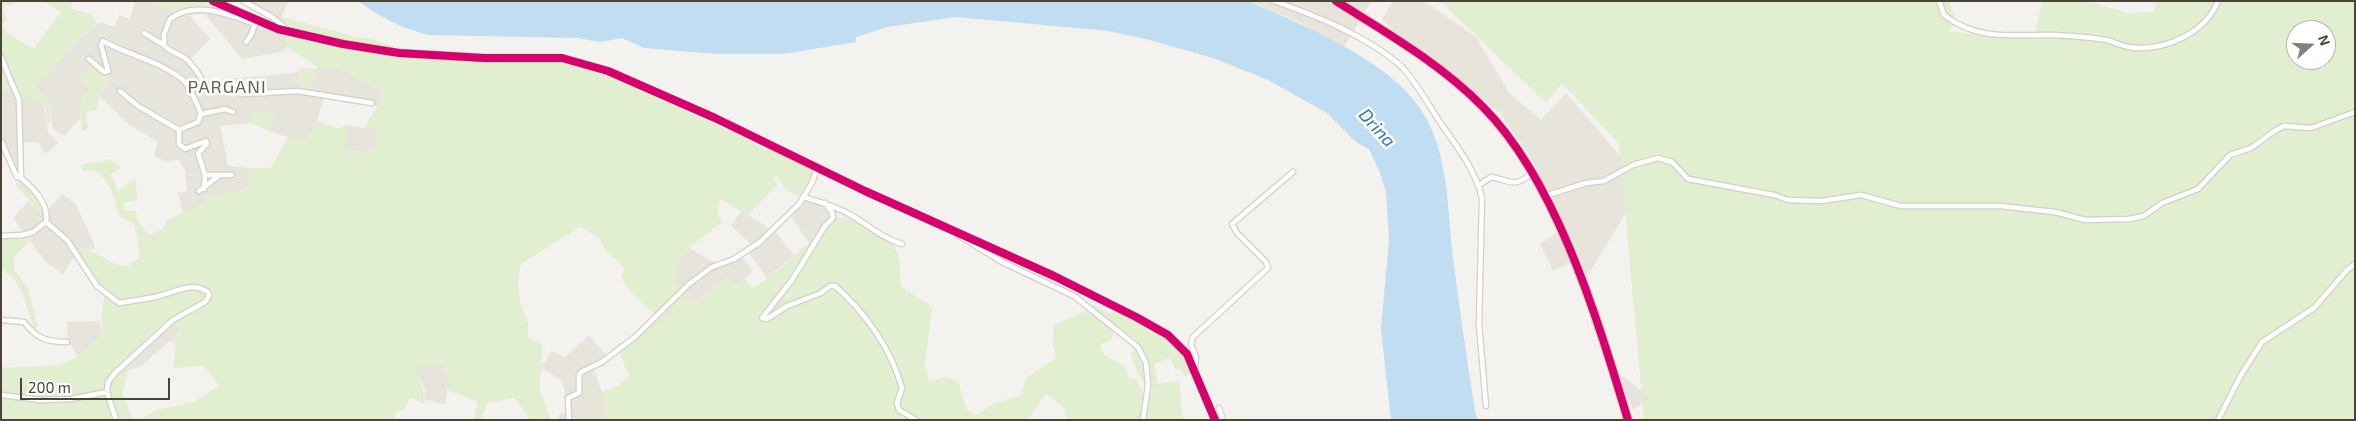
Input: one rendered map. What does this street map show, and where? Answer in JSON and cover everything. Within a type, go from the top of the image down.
[{"type":"main road","points":[[1336,1],[1412,49],[1454,81],[1484,108],[1507,134],[1533,172],[1581,279],[1628,420]]},
{"type":"street","points":[[213,1],[256,22]]},
{"type":"street","points":[[243,1],[272,17],[291,33]]},
{"type":"street","points":[[1274,1],[1368,42],[1401,66],[1459,149],[1482,198],[1479,324],[1486,406]]},
{"type":"street","points":[[1939,1],[1944,15],[1977,33],[2104,40],[2129,47],[2139,47],[2165,43],[2189,36],[2212,14],[2218,1]]},
{"type":"street","points":[[164,45],[164,34],[170,19],[187,12],[215,11],[291,33],[399,53],[484,58],[562,58],[608,71],[715,118],[817,168],[1096,297],[1168,335],[1187,354],[1215,420]]},
{"type":"street","points":[[246,42],[256,22]]},
{"type":"street","points":[[144,33],[164,45],[168,50],[185,58],[204,85]]},
{"type":"street","points":[[89,59],[100,70],[108,71],[101,45],[103,41],[117,50],[134,53],[183,81],[188,87],[201,114],[198,122],[179,130]]},
{"type":"street","points":[[1,57],[18,100],[21,178]]},
{"type":"street","points":[[188,87],[217,86],[242,94],[297,91],[372,103]]},
{"type":"street","points":[[120,91],[138,106],[179,130]]},
{"type":"street","points":[[201,114],[226,109],[233,112]]},
{"type":"street","points":[[1545,196],[1586,183],[1604,181],[1633,166],[1658,158],[1672,162],[1688,179],[1774,195],[1788,200],[1821,201],[1861,195],[1901,206],[2000,206],[2055,212],[2085,220],[2129,219],[2144,216],[2162,203],[2198,189],[2230,155],[2251,148],[2284,126],[2311,128],[2355,112]]},
{"type":"street","points":[[179,130],[179,144],[185,149],[203,141],[207,142],[198,153],[205,175],[202,190],[221,174]]},
{"type":"street","points":[[1,141],[17,177],[21,178],[36,192],[42,202],[46,210],[46,222],[67,240],[97,286],[119,303],[159,296],[191,287],[202,288],[208,292],[209,296],[205,302],[173,320],[115,373],[108,382],[106,392],[116,420]]},
{"type":"street","points":[[569,420],[568,398],[579,393],[581,372],[602,362],[636,336],[689,284],[712,267],[734,259],[760,242],[803,197],[812,183],[817,168]]},
{"type":"street","points":[[1195,370],[1196,357],[1191,344],[1193,337],[1268,268],[1266,262],[1232,225],[1293,172]]},
{"type":"street","points":[[1478,186],[1491,177],[1516,184],[1533,172]]},
{"type":"street","points":[[205,175],[232,175]]},
{"type":"street","points":[[803,197],[825,203],[852,216],[876,232],[902,244]]},
{"type":"street","points":[[825,203],[832,212],[833,218],[825,226],[792,280],[762,318],[768,319],[787,306],[821,293],[830,286],[835,286],[863,314],[885,347],[902,388],[897,403],[899,410],[916,420]]},
{"type":"street","points":[[1,236],[22,235],[33,232],[46,222]]},
{"type":"street","points":[[955,232],[1002,262],[1074,296],[1138,346],[1146,363],[1148,386],[1143,420]]},
{"type":"street","points":[[2218,420],[2241,375],[2262,342],[2314,308],[2347,270],[2355,264]]},
{"type":"street","points":[[1,320],[24,322],[37,337],[43,340],[67,342]]},
{"type":"street","points":[[1,395],[41,400],[71,399],[106,392]]},
{"type":"street","points":[[1219,408],[1223,420]]},
{"type":"shaded area","points":[[135,1],[149,1],[170,10],[176,16],[188,14],[210,39],[190,60],[205,80],[299,72],[301,93],[318,67],[337,68],[382,91],[381,100],[377,106],[324,97],[317,121],[305,143],[272,132],[274,114],[252,111],[250,123],[220,126],[228,166],[249,168],[249,187],[211,198],[183,214],[178,193],[187,191],[185,170],[179,160],[165,161],[154,156],[158,142],[130,125],[98,95],[110,81],[90,67],[81,77],[89,91],[81,100],[80,119],[64,136],[53,129],[49,101],[33,87],[76,42],[100,22],[114,27],[119,15],[130,19]]},
{"type":"shaded area","points":[[242,1],[288,1],[280,22],[277,22]]},
{"type":"shaded area","points":[[1249,1],[1371,1],[1344,47],[1299,22]]},
{"type":"shaded area","points":[[1393,1],[1424,1],[1476,37],[1510,94],[1541,120],[1566,93],[1621,157],[1632,203],[1586,278],[1580,260],[1553,270],[1540,244],[1564,228],[1530,156],[1500,113],[1399,36],[1382,19]]},
{"type":"shaded area","points":[[204,13],[224,15],[260,24],[286,35],[285,51],[242,59]]},
{"type":"shaded area","points":[[11,88],[17,100],[20,166],[11,170],[1,151],[1,90]]},
{"type":"shaded area","points":[[30,97],[38,99],[43,103],[48,132],[58,143],[46,154],[38,142],[23,142],[20,98]]},
{"type":"shaded area","points":[[346,125],[379,130],[375,149],[362,152],[345,151]]},
{"type":"shaded area","points":[[62,194],[76,204],[95,246],[91,250],[80,248],[63,274],[45,261],[13,218],[29,201],[43,215]]},
{"type":"shaded area","points":[[805,200],[821,204],[831,214],[809,243],[790,215]]},
{"type":"shaded area","points":[[742,211],[770,229],[752,246],[731,225]]},
{"type":"shaded area","points":[[775,231],[794,256],[767,278],[749,253]]},
{"type":"shaded area","points":[[689,248],[714,262],[717,267],[742,257],[753,271],[736,287],[726,276],[701,299],[692,303],[674,282],[681,254]]},
{"type":"shaded area","points":[[172,319],[180,331],[143,365],[128,370],[125,365],[129,358]]},
{"type":"shaded area","points":[[99,321],[103,335],[77,356],[68,339],[67,322]]},
{"type":"shaded area","points":[[589,335],[606,355],[592,365],[602,392],[605,410],[602,420],[558,420],[559,414],[566,412],[564,387],[561,381],[542,368],[551,351],[565,357]]},
{"type":"shaded area","points":[[443,365],[449,374],[445,405],[424,399],[425,389],[416,373],[415,366]]},
{"type":"shaded area","points":[[1617,372],[1649,397],[1633,410]]},
{"type":"green space","points":[[1,1],[15,1],[13,5],[4,5],[3,10],[7,20],[2,24],[6,32],[34,49],[61,12],[43,1],[73,1],[71,8],[92,15],[97,24],[76,42],[33,87],[49,101],[51,122],[47,123],[45,108],[38,99],[20,98],[14,87],[1,90]]},
{"type":"green space","points":[[149,1],[206,1],[260,24],[257,26],[211,13],[176,17],[170,10]]},
{"type":"green space","points":[[1440,1],[1949,1],[1954,17],[1950,31],[1982,36],[2034,38],[2042,1],[2087,1],[2128,13],[2153,12],[2157,1],[2355,1],[2355,420],[1644,420],[1619,144],[1562,83],[1546,103]]},
{"type":"green space","points":[[282,17],[356,37],[372,39],[394,46],[394,49],[320,37],[292,27],[281,20]]},
{"type":"green space","points":[[286,35],[397,57],[484,62],[562,62],[608,76],[748,139],[766,151],[767,147],[809,167],[814,173],[806,190],[798,197],[786,189],[777,177],[774,178],[777,185],[748,215],[722,200],[718,202],[718,215],[722,222],[681,254],[674,282],[692,303],[701,299],[726,276],[736,287],[745,279],[752,289],[781,268],[835,218],[849,218],[866,224],[889,239],[896,249],[900,264],[901,286],[932,307],[925,366],[929,381],[947,377],[958,382],[967,410],[977,415],[992,404],[1020,396],[1027,377],[1056,358],[1053,345],[1054,325],[1082,313],[1093,304],[1110,314],[1115,310],[1149,327],[1178,348],[1191,369],[1190,375],[1184,376],[1181,369],[1175,369],[1170,358],[1154,364],[1158,384],[1179,381],[1183,420],[1069,420],[1064,414],[1066,410],[1046,393],[1028,420],[602,420],[605,410],[602,392],[619,385],[629,376],[617,346],[635,334],[656,315],[637,298],[621,278],[624,269],[618,260],[607,253],[599,238],[580,227],[521,264],[519,273],[519,294],[528,324],[527,337],[542,344],[542,361],[544,363],[540,385],[551,420],[531,420],[514,398],[487,403],[481,420],[473,420],[478,402],[447,390],[449,374],[443,374],[443,365],[415,366],[424,393],[423,404],[413,398],[409,399],[405,409],[395,412],[395,420],[138,420],[157,410],[193,402],[219,386],[204,366],[173,368],[176,345],[170,341],[180,331],[172,319],[139,347],[125,365],[128,370],[122,394],[134,420],[118,420],[109,397],[106,398],[115,420],[1,420],[1,365],[4,368],[59,365],[73,359],[103,335],[101,320],[104,295],[88,279],[75,255],[80,248],[123,266],[130,266],[131,262],[139,259],[134,224],[120,217],[112,193],[104,178],[98,172],[91,170],[83,171],[81,165],[109,159],[121,167],[111,174],[118,192],[130,181],[136,180],[137,200],[123,203],[124,211],[136,211],[138,222],[149,235],[163,229],[167,221],[211,198],[249,187],[249,168],[271,168],[288,137],[305,143],[317,121],[340,129],[346,125],[345,151],[363,152],[375,149],[379,130],[364,128],[381,100],[382,91],[337,68],[318,67],[286,47]],"holes":[[[1117,327],[1136,339],[1133,345],[1136,348],[1131,354],[1132,358],[1142,383],[1145,379],[1150,387],[1152,386],[1153,393],[1142,392],[1137,380],[1128,378],[1125,366],[1103,354],[1100,345],[1111,340]]]},
{"type":"green space","points":[[90,66],[110,82],[98,95],[100,98],[96,110],[86,112],[88,128],[84,131],[81,130],[81,100],[89,91],[80,77]]},
{"type":"green space","points":[[299,68],[317,69],[311,95],[301,93]]},
{"type":"green space","points":[[252,111],[274,114],[272,132],[250,123]]},
{"type":"green space","points":[[17,181],[27,186],[36,195],[42,205],[43,216],[16,185]]},
{"type":"green space","points":[[27,236],[30,240],[14,258],[14,269],[28,289],[38,327],[34,328],[18,286],[7,272],[1,270],[1,238]]},
{"type":"water","name":"Drina","points":[[358,1],[1250,2],[1337,42],[1359,55],[1398,83],[1424,115],[1440,153],[1444,173],[1458,295],[1475,411],[1478,420],[1391,420],[1381,329],[1389,239],[1386,192],[1369,149],[1356,142],[1327,113],[1268,80],[1216,59],[1150,40],[1109,31],[956,17],[887,27],[856,37],[856,42],[783,54],[716,54],[644,48],[622,38],[600,42],[578,38],[428,35],[391,21]]},
{"type":"cycle path","points":[[213,1],[278,29],[343,44],[399,53],[484,58],[562,58],[608,71],[715,118],[865,191],[1054,276],[1168,335],[1187,354],[1215,420]]},
{"type":"cycle path","points":[[1336,1],[1413,50],[1467,91],[1509,138],[1533,173],[1572,254],[1603,340],[1628,420]]},
{"type":"district","name":"PARGANI","points":[[227,87]]}]
